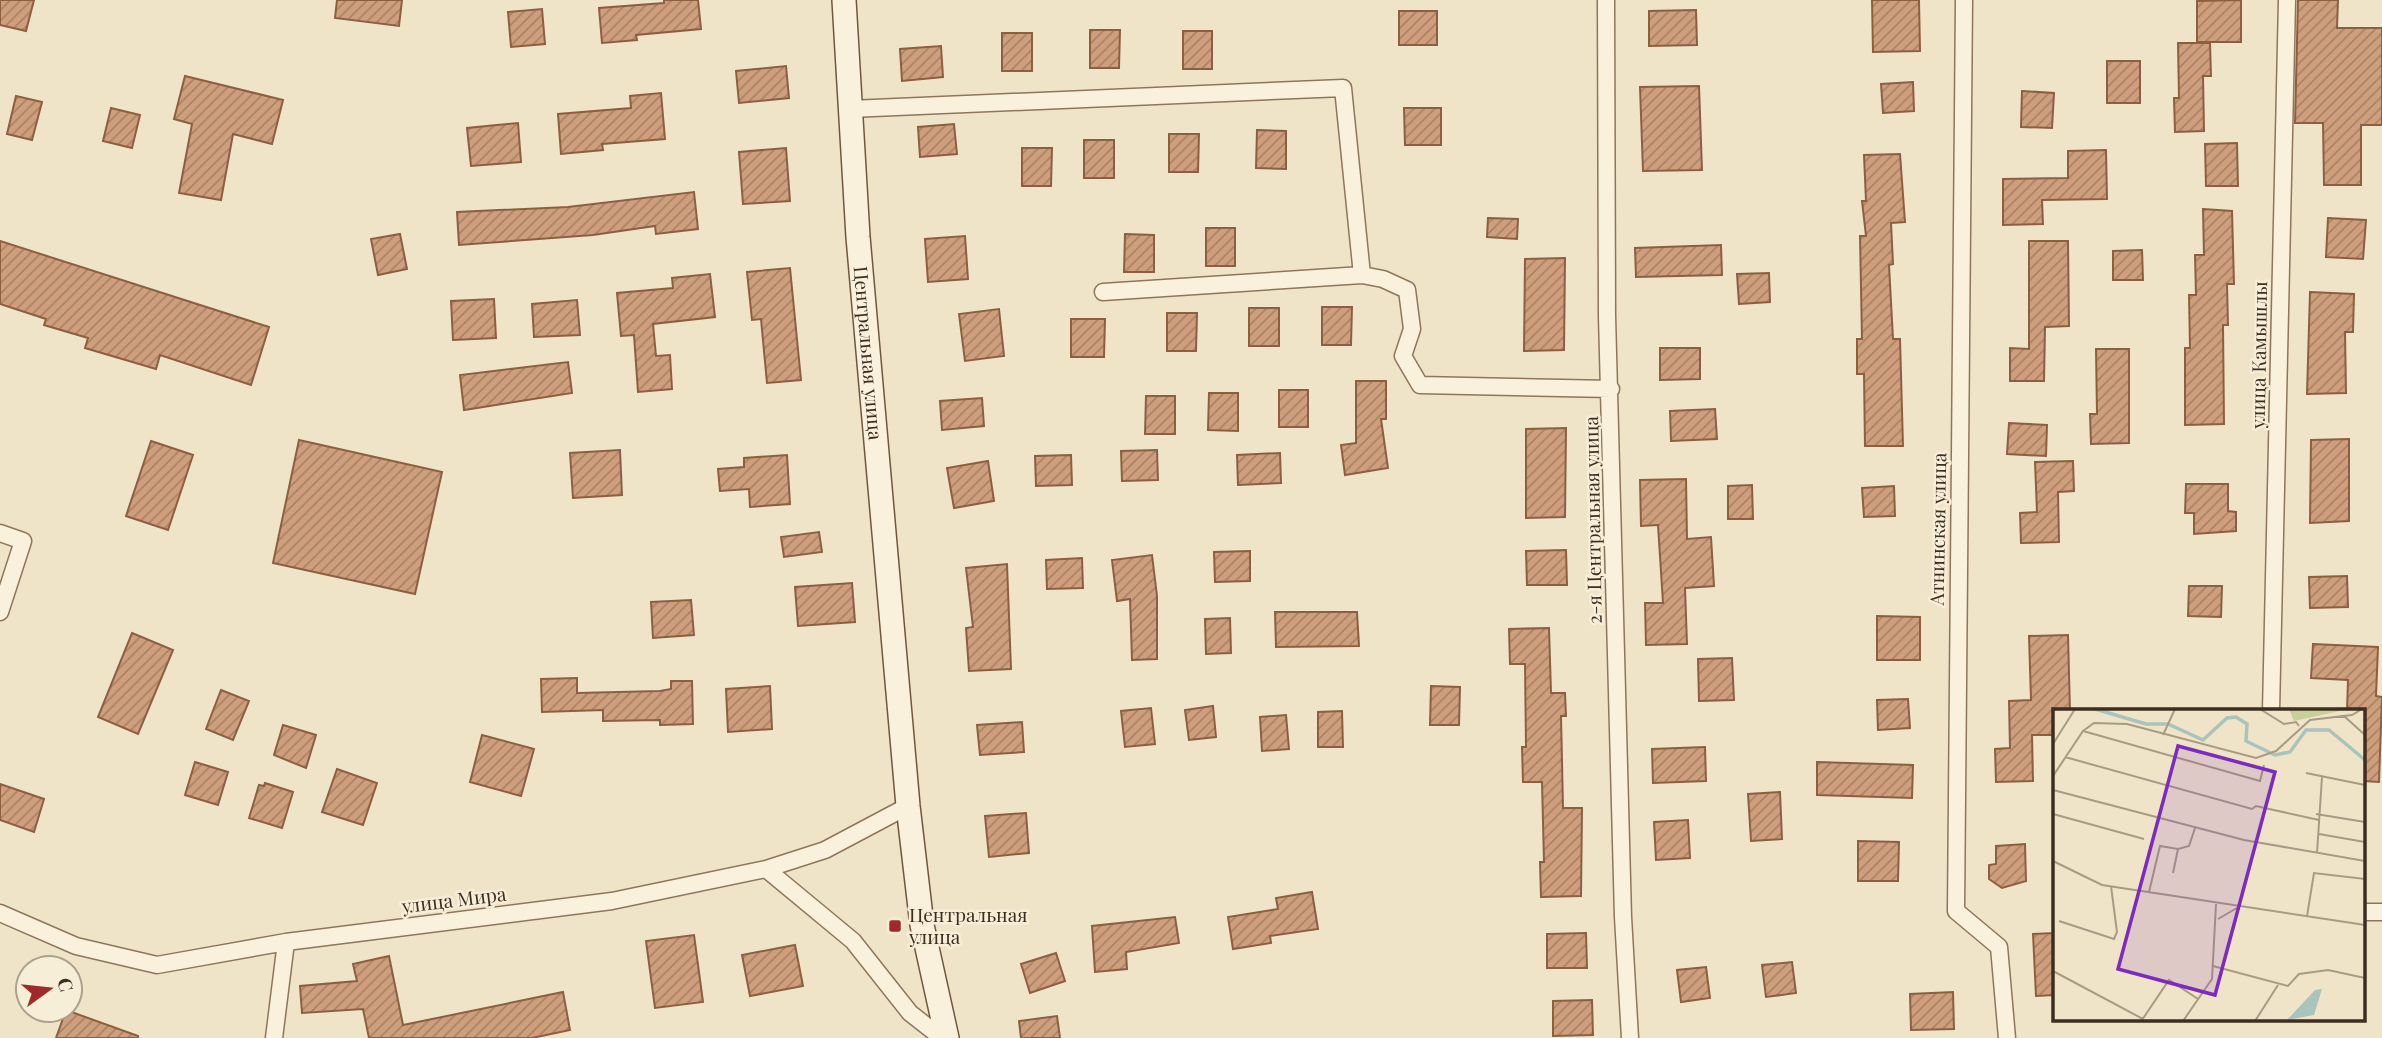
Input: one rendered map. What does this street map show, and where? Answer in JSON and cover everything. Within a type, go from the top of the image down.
[{"type":"street","name":"Центральная улица","points":[[844,0],[858,237],[908,806],[922,925],[945,1038]]},
{"type":"street","name":"2-я Центральная улица","points":[[1606,0],[1607,316],[1623,918],[1630,1038]]},
{"type":"street","name":"Атнинская улица","points":[[1965,0],[1956,911],[1999,947],[2007,1038]]},
{"type":"street","name":"улица Камышлы","points":[[2272,709],[2287,0]]},
{"type":"street","points":[[850,109],[1343,88],[1362,275]]},
{"type":"street","points":[[1102,292],[1362,275],[1383,279],[1408,290],[1412,329],[1403,356],[1420,385],[1611,389]]},
{"type":"street","points":[[0,533],[23,541],[0,612]]},
{"type":"street","name":"улица Мира","points":[[0,913],[76,946],[157,965],[286,942],[612,901],[766,869],[825,850],[908,806]]},
{"type":"street","points":[[766,869],[853,941],[910,1013],[945,1038]]},
{"type":"street","points":[[2364,912],[2382,912]]},
{"type":"street","points":[[274,1038],[286,942]]},
{"type":"building","points":[[0,0],[34,0],[26,31],[0,25]]},
{"type":"building","points":[[337,0],[402,0],[399,26],[335,18]]},
{"type":"building","points":[[664,0],[698,0],[701,29],[636,35],[637,40],[602,43],[599,8],[664,3]]},
{"type":"building","points":[[1872,0],[1919,0],[1920,51],[1873,52]]},
{"type":"building","points":[[2241,0],[2241,42],[2197,42],[2197,1]]},
{"type":"building","points":[[2298,0],[2338,0],[2337,28],[2382,28],[2382,125],[2361,125],[2361,185],[2324,185],[2323,123],[2295,123]]},
{"type":"building","points":[[542,9],[545,44],[511,47],[508,12]]},
{"type":"building","points":[[1696,10],[1697,45],[1649,46],[1649,11]]},
{"type":"building","points":[[1399,11],[1437,11],[1437,45],[1399,45]]},
{"type":"building","points":[[1090,30],[1120,30],[1119,68],[1090,68]]},
{"type":"building","points":[[1183,31],[1212,31],[1212,69],[1183,69]]},
{"type":"building","points":[[1002,33],[1032,33],[1032,71],[1002,71]]},
{"type":"building","points":[[2178,43],[2210,43],[2211,76],[2203,76],[2204,131],[2175,132],[2174,98],[2179,98]]},
{"type":"building","points":[[941,46],[943,77],[902,81],[900,49]]},
{"type":"building","points":[[2107,61],[2140,61],[2140,103],[2107,103]]},
{"type":"building","points":[[786,66],[789,98],[739,103],[736,71]]},
{"type":"building","points":[[185,76],[283,100],[272,144],[233,134],[221,200],[179,193],[192,124],[174,119]]},
{"type":"building","points":[[1913,82],[1914,111],[1883,113],[1881,84]]},
{"type":"building","points":[[1699,86],[1702,170],[1643,171],[1640,87]]},
{"type":"building","points":[[2022,91],[2054,93],[2052,128],[2021,127]]},
{"type":"building","points":[[661,93],[665,139],[602,144],[603,150],[561,154],[558,114],[631,108],[630,96]]},
{"type":"building","points":[[16,96],[42,102],[32,140],[7,134]]},
{"type":"building","points":[[111,108],[140,115],[132,148],[103,141]]},
{"type":"building","points":[[1404,108],[1441,108],[1441,145],[1405,145]]},
{"type":"building","points":[[518,123],[521,162],[471,166],[467,128]]},
{"type":"building","points":[[954,124],[957,154],[920,157],[918,127]]},
{"type":"building","points":[[1257,130],[1286,131],[1286,169],[1256,168]]},
{"type":"building","points":[[1169,134],[1199,134],[1198,172],[1169,172]]},
{"type":"building","points":[[1084,140],[1114,140],[1114,178],[1084,178]]},
{"type":"building","points":[[2237,143],[2238,186],[2206,186],[2205,144]]},
{"type":"building","points":[[786,148],[790,201],[743,204],[739,152]]},
{"type":"building","points":[[1022,148],[1052,148],[1051,186],[1022,186]]},
{"type":"building","points":[[2106,150],[2107,199],[2042,200],[2043,224],[2003,225],[2003,179],[2068,178],[2068,151]]},
{"type":"building","points":[[1900,154],[1905,222],[1891,223],[1893,264],[1889,265],[1893,339],[1900,339],[1903,446],[1865,446],[1864,374],[1857,374],[1857,339],[1862,339],[1860,236],[1866,236],[1862,201],[1866,201],[1864,155]]},
{"type":"building","points":[[694,192],[698,229],[656,234],[655,226],[593,235],[459,245],[457,212],[568,207]]},
{"type":"building","points":[[2203,209],[2232,211],[2234,284],[2227,284],[2228,325],[2223,325],[2224,424],[2185,425],[2185,348],[2190,348],[2189,295],[2196,295],[2195,255],[2204,255]]},
{"type":"building","points":[[1488,218],[1518,219],[1517,239],[1487,237]]},
{"type":"building","points":[[2328,218],[2366,220],[2363,259],[2326,257]]},
{"type":"building","points":[[1206,228],[1235,228],[1235,266],[1206,266]]},
{"type":"building","points":[[400,234],[407,269],[378,275],[371,239]]},
{"type":"building","points":[[1125,234],[1154,235],[1154,272],[1124,272]]},
{"type":"building","points":[[965,236],[968,279],[928,282],[925,239]]},
{"type":"building","points":[[0,241],[269,327],[251,385],[160,355],[156,369],[85,348],[88,338],[44,325],[46,319],[0,304]]},
{"type":"building","points":[[2029,241],[2068,241],[2069,326],[2045,327],[2044,381],[2010,381],[2010,348],[2029,349]]},
{"type":"building","points":[[1721,245],[1722,275],[1636,277],[1635,248]]},
{"type":"building","points":[[2142,250],[2143,280],[2113,280],[2113,251]]},
{"type":"building","points":[[1565,258],[1564,350],[1524,351],[1525,259]]},
{"type":"building","points":[[790,268],[801,380],[767,383],[761,319],[752,320],[747,272]]},
{"type":"building","points":[[1769,273],[1770,302],[1739,304],[1737,274]]},
{"type":"building","points":[[710,274],[715,317],[653,324],[656,356],[670,355],[672,389],[638,392],[634,335],[621,336],[617,293],[673,288],[672,278]]},
{"type":"building","points":[[2310,292],[2354,294],[2353,332],[2345,332],[2346,393],[2307,394]]},
{"type":"building","points":[[494,299],[496,338],[453,340],[451,301]]},
{"type":"building","points":[[577,300],[580,335],[534,337],[532,304]]},
{"type":"building","points":[[1322,307],[1352,307],[1351,345],[1322,345]]},
{"type":"building","points":[[1249,308],[1279,308],[1279,346],[1249,346]]},
{"type":"building","points":[[999,309],[1004,356],[965,361],[959,314]]},
{"type":"building","points":[[1167,313],[1197,313],[1196,351],[1167,351]]},
{"type":"building","points":[[1071,319],[1105,319],[1104,357],[1071,357]]},
{"type":"building","points":[[1660,348],[1700,348],[1700,379],[1660,380]]},
{"type":"building","points":[[2096,349],[2129,349],[2129,443],[2091,444],[2090,414],[2097,414]]},
{"type":"building","points":[[568,362],[572,393],[464,410],[460,375]]},
{"type":"building","points":[[1356,381],[1386,381],[1386,419],[1381,419],[1388,468],[1345,475],[1341,445],[1356,443]]},
{"type":"building","points":[[1279,390],[1308,390],[1308,427],[1279,427]]},
{"type":"building","points":[[1209,393],[1238,393],[1238,431],[1208,430]]},
{"type":"building","points":[[1146,396],[1175,396],[1175,434],[1145,434]]},
{"type":"building","points":[[982,398],[984,426],[942,430],[940,401]]},
{"type":"building","points":[[1715,409],[1717,439],[1671,441],[1670,411]]},
{"type":"building","points":[[2009,423],[2047,425],[2046,456],[2007,454]]},
{"type":"building","points":[[1566,428],[1565,517],[1526,518],[1526,429]]},
{"type":"building","points":[[2349,439],[2349,521],[2310,523],[2311,440]]},
{"type":"building","points":[[299,440],[442,472],[415,594],[273,563]]},
{"type":"building","points":[[151,441],[193,455],[168,530],[126,516]]},
{"type":"building","points":[[620,450],[622,495],[573,498],[570,453]]},
{"type":"building","points":[[1157,450],[1158,480],[1122,481],[1121,451]]},
{"type":"building","points":[[1280,453],[1281,483],[1238,485],[1237,455]]},
{"type":"building","points":[[787,455],[790,504],[750,507],[749,489],[720,491],[718,469],[744,467],[744,458]]},
{"type":"building","points":[[1071,455],[1072,485],[1036,486],[1035,456]]},
{"type":"building","points":[[988,461],[994,501],[954,508],[947,468]]},
{"type":"building","points":[[2073,461],[2074,491],[2058,492],[2059,542],[2021,543],[2020,513],[2037,512],[2035,462]]},
{"type":"building","points":[[1686,479],[1687,539],[1711,537],[1714,586],[1685,588],[1687,644],[1646,645],[1645,603],[1663,603],[1658,525],[1641,526],[1640,480]]},
{"type":"building","points":[[2186,484],[2228,484],[2228,511],[2236,512],[2236,531],[2194,534],[2194,513],[2185,513]]},
{"type":"building","points":[[1752,485],[1753,519],[1728,519],[1728,486]]},
{"type":"building","points":[[1894,486],[1895,516],[1864,517],[1862,488]]},
{"type":"building","points":[[819,532],[822,552],[784,557],[781,537]]},
{"type":"building","points":[[1566,550],[1567,585],[1527,585],[1526,551]]},
{"type":"building","points":[[1250,551],[1250,581],[1215,582],[1214,552]]},
{"type":"building","points":[[1152,555],[1157,596],[1157,659],[1132,660],[1130,599],[1117,601],[1112,560]]},
{"type":"building","points":[[1082,558],[1083,588],[1047,589],[1046,560]]},
{"type":"building","points":[[1007,564],[1011,669],[969,671],[966,628],[973,627],[966,568]]},
{"type":"building","points":[[2347,576],[2348,607],[2310,608],[2309,577]]},
{"type":"building","points":[[852,583],[855,622],[798,626],[795,587]]},
{"type":"building","points":[[2189,586],[2222,586],[2221,617],[2188,616]]},
{"type":"building","points":[[691,600],[694,635],[653,638],[651,602]]},
{"type":"building","points":[[1275,612],[1357,612],[1359,646],[1276,647]]},
{"type":"building","points":[[1877,616],[1920,617],[1920,660],[1877,660]]},
{"type":"building","points":[[1230,618],[1231,653],[1206,654],[1205,619]]},
{"type":"building","points":[[1549,628],[1551,693],[1565,693],[1566,716],[1561,716],[1563,808],[1582,808],[1581,896],[1541,897],[1540,862],[1544,862],[1542,782],[1523,782],[1522,747],[1526,747],[1525,664],[1510,664],[1509,629]]},
{"type":"building","points":[[132,633],[173,650],[138,734],[98,717]]},
{"type":"building","points":[[2068,635],[2070,709],[2053,709],[2053,735],[2032,735],[2033,781],[1996,782],[1995,749],[2010,748],[2009,701],[2031,700],[2029,636]]},
{"type":"building","points":[[2313,644],[2378,647],[2376,696],[2382,697],[2379,782],[2364,781],[2364,709],[2347,709],[2348,680],[2311,678]]},
{"type":"building","points":[[1732,658],[1734,700],[1699,701],[1698,659]]},
{"type":"building","points":[[577,678],[577,693],[660,691],[671,689],[671,681],[692,681],[693,724],[660,725],[660,720],[603,721],[603,710],[542,712],[541,679]]},
{"type":"building","points":[[770,686],[772,729],[728,732],[726,689]]},
{"type":"building","points":[[1431,686],[1460,687],[1459,725],[1430,725]]},
{"type":"building","points":[[221,690],[249,701],[233,740],[206,729]]},
{"type":"building","points":[[1908,699],[1910,728],[1878,730],[1877,700]]},
{"type":"building","points":[[1213,706],[1216,737],[1189,740],[1185,710]]},
{"type":"building","points":[[1151,708],[1155,744],[1125,747],[1121,711]]},
{"type":"building","points":[[1342,711],[1343,747],[1318,747],[1318,712]]},
{"type":"building","points":[[1286,715],[1289,749],[1262,751],[1260,717]]},
{"type":"building","points":[[1022,722],[1024,752],[980,755],[977,725]]},
{"type":"building","points":[[283,725],[316,735],[306,768],[274,755]]},
{"type":"building","points":[[482,735],[534,749],[521,796],[470,782]]},
{"type":"building","points":[[1705,747],[1706,781],[1653,783],[1652,749]]},
{"type":"building","points":[[195,762],[228,772],[218,805],[185,795]]},
{"type":"building","points":[[1817,762],[1913,765],[1912,798],[1817,795]]},
{"type":"building","points":[[337,769],[377,783],[363,825],[322,812]]},
{"type":"building","points":[[265,783],[293,792],[282,828],[249,818],[259,785],[264,786]]},
{"type":"building","points":[[0,784],[44,799],[34,832],[0,820]]},
{"type":"building","points":[[1780,792],[1782,839],[1751,841],[1748,794]]},
{"type":"building","points":[[1026,813],[1029,853],[989,857],[985,816]]},
{"type":"building","points":[[1688,820],[1690,858],[1656,860],[1654,822]]},
{"type":"building","points":[[1858,841],[1899,842],[1898,881],[1858,881]]},
{"type":"building","points":[[2025,844],[2026,881],[2002,888],[1989,879],[1989,865],[1996,864],[1996,846]]},
{"type":"building","points":[[1312,892],[1318,929],[1270,936],[1271,943],[1233,949],[1228,917],[1278,909],[1276,898]]},
{"type":"building","points":[[1175,917],[1179,943],[1126,952],[1127,969],[1095,972],[1092,926]]},
{"type":"building","points":[[1586,933],[1587,968],[1547,968],[1547,934]]},
{"type":"building","points":[[2053,933],[2053,995],[2036,996],[2033,934]]},
{"type":"building","points":[[694,935],[703,1002],[655,1008],[646,941]]},
{"type":"building","points":[[795,945],[803,986],[750,996],[742,955]]},
{"type":"building","points":[[1056,953],[1065,981],[1030,993],[1021,964]]},
{"type":"building","points":[[389,956],[403,1025],[563,992],[570,1030],[532,1038],[369,1038],[363,1009],[302,1013],[300,986],[357,981],[353,964]]},
{"type":"building","points":[[1792,962],[1796,993],[1766,997],[1762,965]]},
{"type":"building","points":[[1706,967],[1710,998],[1681,1002],[1677,970]]},
{"type":"building","points":[[1953,992],[1954,1029],[1911,1030],[1910,994]]},
{"type":"building","points":[[1592,1000],[1593,1035],[1553,1036],[1553,1001]]},
{"type":"building","points":[[84,1016],[138,1036],[138,1038],[56,1038],[61,1024],[84,1024]]},
{"type":"building","points":[[1057,1016],[1060,1038],[1021,1038],[1019,1021]]},
{"type":"place","name":"Центральная улица","points":[[895,926]]}]
